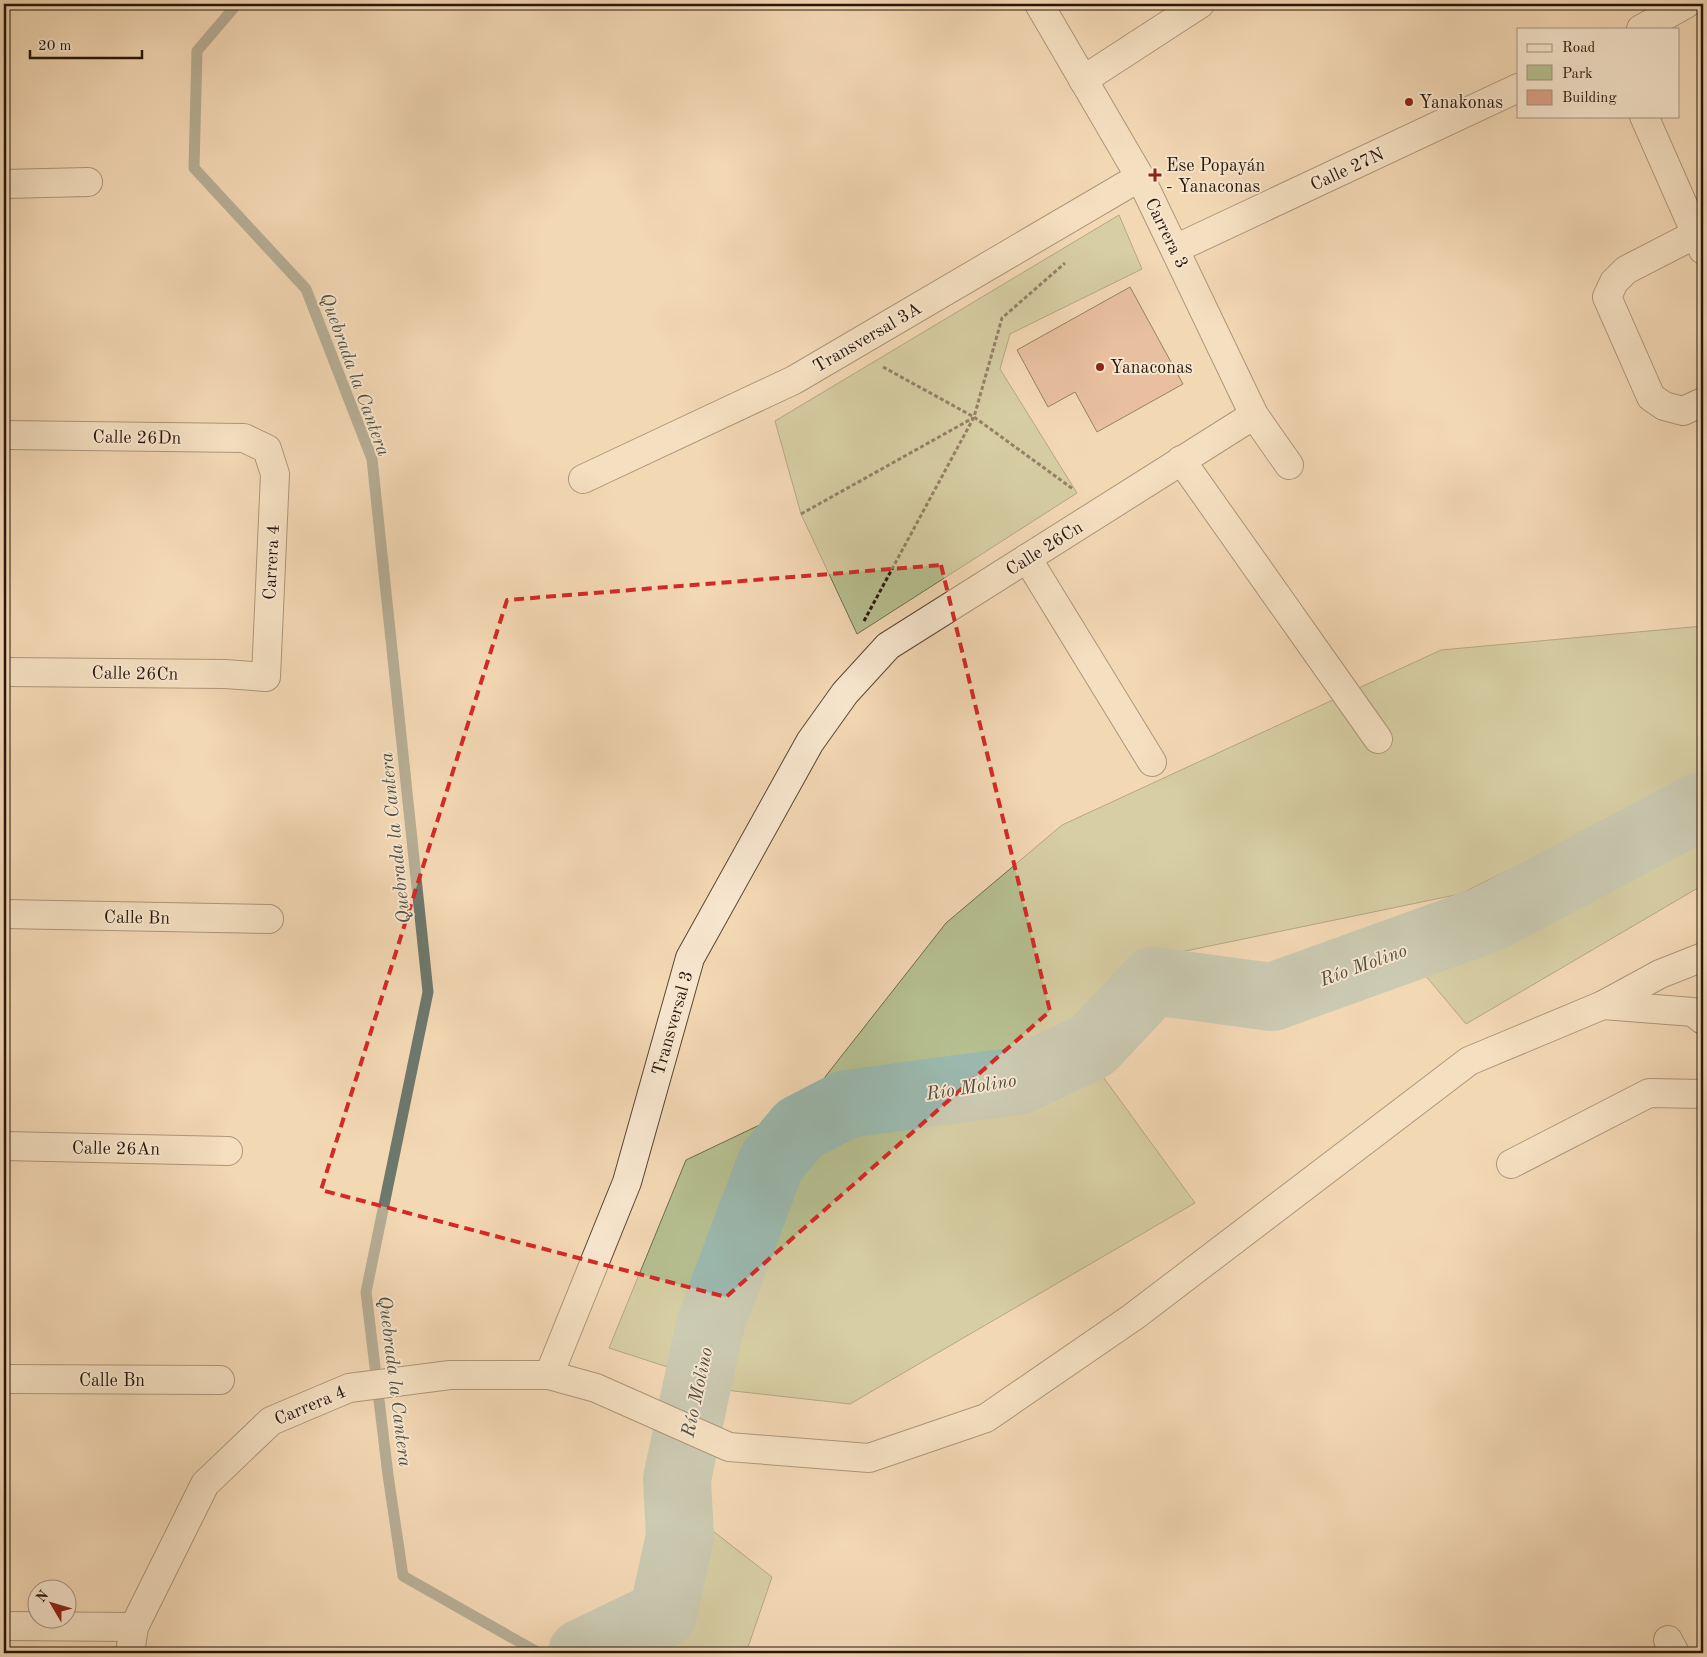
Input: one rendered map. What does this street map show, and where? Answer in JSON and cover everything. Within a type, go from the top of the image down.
[{"type":"street","name":"Carrera 3","points":[[1039,4],[1140,176],[1254,415],[1289,465]]},
{"type":"street","points":[[1083,80],[1200,4]]},
{"type":"street","points":[[1642,28],[1686,4]]},
{"type":"street","name":"Calle 27N","points":[[1175,249],[1517,88]]},
{"type":"street","points":[[1645,118],[1699,242],[1626,270],[1614,282],[1606,297],[1651,397],[1664,406],[1683,411],[1703,402]]},
{"type":"street","name":"Transversal 3A","points":[[583,479],[794,380],[1140,176]]},
{"type":"street","points":[[4,184],[88,182]]},
{"type":"street","name":"Calle 26Cn","points":[[845,693],[888,646],[1254,415]]},
{"type":"street","name":"Calle 26Dn","points":[[4,436],[244,438],[267,449]]},
{"type":"street","name":"Carrera 4","points":[[266,677],[275,474],[267,449]]},
{"type":"street","points":[[1181,460],[1378,739]]},
{"type":"street","points":[[1027,558],[1152,762]]},
{"type":"street","name":"Calle 26Cn","points":[[4,672],[225,674],[266,677]]},
{"type":"street","name":"Transversal 3","points":[[549,1375],[627,1182],[690,958],[810,742],[845,693]]},
{"type":"street","name":"Calle Bn","points":[[4,914],[269,919]]},
{"type":"street","name":"Carrera 4","points":[[130,1653],[134,1627],[205,1484],[270,1421],[349,1388],[450,1375],[549,1375],[596,1388],[729,1447],[869,1458],[986,1418],[1133,1317],[1469,1061],[1603,1005],[1660,974],[1703,957]]},
{"type":"street","points":[[1603,1005],[1693,1012],[1703,1020]]},
{"type":"street","points":[[1511,1164],[1649,1093],[1703,1094]]},
{"type":"street","name":"Calle 26An","points":[[4,1146],[228,1151]]},
{"type":"street","name":"Calle Bn","points":[[4,1379],[220,1380]]},
{"type":"street","points":[[4,1626],[134,1627]]},
{"type":"path","points":[[862,625],[974,417],[1002,318],[1068,260]]},
{"type":"path","points":[[849,348],[974,417],[1100,512]]},
{"type":"path","points":[[801,514],[974,417]]},
{"type":"highlighted area","points":[[941,565],[1050,1011],[726,1297],[321,1190],[507,600]]},
{"type":"green space","points":[[1119,215],[1142,269],[1010,334],[1000,369],[1077,493],[857,634],[801,514],[775,421]]},
{"type":"green space","points":[[1703,626],[1703,775],[1460,894],[1147,959],[1103,1011],[1018,1062],[800,1111],[752,1165],[680,1371],[609,1348],[686,1160],[791,1110],[814,1091],[946,923],[1062,825],[1441,650]]},
{"type":"green space","points":[[1703,818],[1703,885],[1466,1024],[1425,975],[1562,902]]},
{"type":"green space","points":[[1093,1063],[1195,1203],[850,1404],[725,1390],[797,1156],[892,1114],[1022,1095]]},
{"type":"green space","points":[[695,1517],[772,1577],[746,1653],[622,1653],[679,1624]]},
{"type":"building","name":"Yanaconas","points":[[1130,287],[1183,384],[1097,432],[1075,392],[1048,407],[1017,350]]},
{"type":"waterway","name":"Quebrada la Cantera","points":[[237,4],[197,51],[194,168],[306,289],[372,459],[428,992],[366,1292],[388,1475],[403,1576],[539,1653]]},
{"type":"waterway","name":"Río Molino","points":[[582,1653],[663,1614],[680,1536],[677,1479],[710,1325],[771,1163],[799,1129],[847,1104],[1018,1081],[1092,1046],[1153,981],[1272,997],[1488,919],[1703,805]]},
{"type":"place","name":"Yanakonas","points":[[1409,102]]},
{"type":"place","name":"Ese Popayán - Yanaconas","points":[[1155,175]]},
{"type":"place","name":"Yanaconas","points":[[1100,367]]}]
